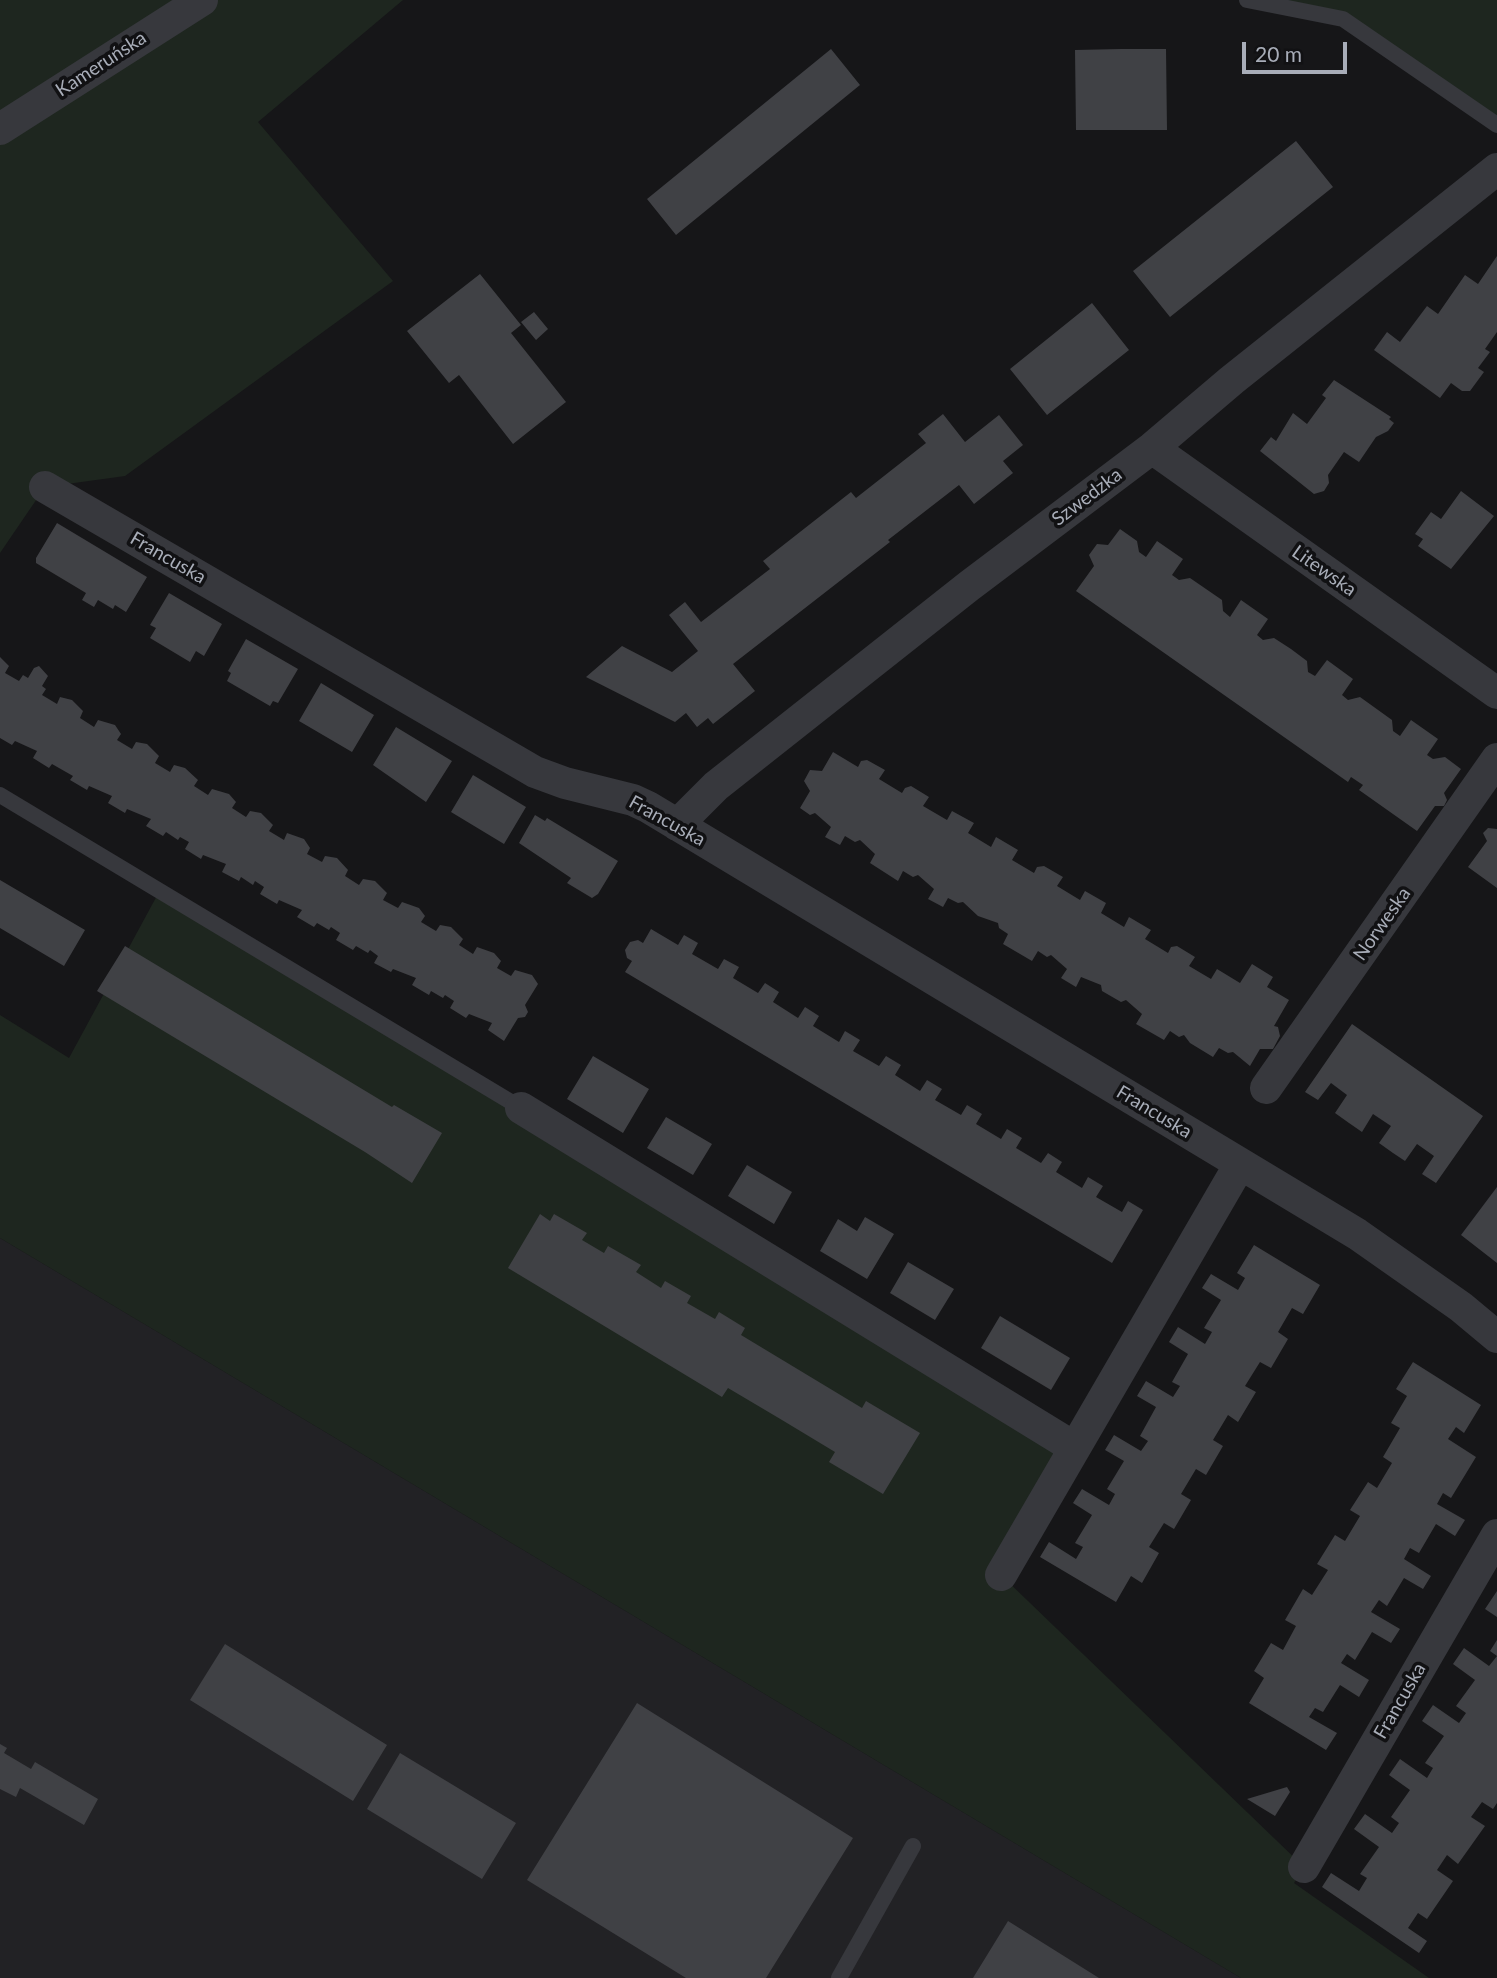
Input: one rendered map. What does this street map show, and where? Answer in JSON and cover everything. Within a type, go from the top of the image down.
[{"type":"street","name":"Kameruńska","points":[[0,129],[202,0]]},
{"type":"street","name":"Szwedzka","points":[[677,825],[716,786],[969,586],[1152,448],[1232,380],[1497,169]]},
{"type":"street","name":"Litewska","points":[[1152,448],[1497,693]]},
{"type":"street","name":"Francuska","points":[[45,487],[534,772],[634,800],[677,825],[1357,1234],[1461,1307],[1497,1337]]},
{"type":"street","name":"Norweska","points":[[1266,1088],[1497,759]]},
{"type":"street","points":[[521,1108],[1075,1448]]},
{"type":"street","points":[[1001,1575],[1240,1164]]},
{"type":"street","name":"Francuska","points":[[1304,1867],[1497,1535]]},
{"type":"lane","points":[[1247,0],[1343,19],[1497,125]]},
{"type":"lane","points":[[0,795],[521,1108]]},
{"type":"lane","points":[[839,1978],[913,1846]]},
{"type":"shaded area","points":[[0,0],[403,0],[258,122],[393,281],[125,476],[45,487],[0,553]]},
{"type":"shaded area","points":[[1247,0],[1497,0],[1497,125],[1343,19]]},
{"type":"shaded area","points":[[159,892],[1075,1448],[1001,1575],[1304,1867],[1294,1883],[1429,1978],[1241,1978],[0,1238],[0,1015],[69,1058]]},
{"type":"shaded area","points":[[0,1238],[1241,1978],[0,1978]]},
{"type":"building","points":[[831,49],[860,85],[676,235],[647,199]]},
{"type":"building","points":[[1166,49],[1167,130],[1076,130],[1075,50]]},
{"type":"building","points":[[1296,141],[1333,187],[1170,317],[1133,271]]},
{"type":"building","points":[[1497,256],[1497,332],[1485,349],[1490,352],[1478,368],[1484,372],[1470,391],[1462,391],[1451,383],[1440,398],[1374,350],[1387,332],[1400,342],[1427,306],[1438,314],[1465,275],[1478,284]]},
{"type":"building","points":[[480,274],[521,325],[511,333],[566,402],[513,444],[459,375],[449,383],[407,331]]},
{"type":"building","points":[[1092,303],[1129,350],[1047,415],[1010,369]]},
{"type":"building","points":[[534,312],[548,329],[536,340],[521,322]]},
{"type":"building","points":[[1334,380],[1391,417],[1389,419],[1394,423],[1388,431],[1376,437],[1359,462],[1344,452],[1328,475],[1329,483],[1324,491],[1314,494],[1260,451],[1271,437],[1276,441],[1293,413],[1307,424],[1326,398],[1322,395]]},
{"type":"building","points":[[943,414],[965,442],[999,415],[1023,445],[1003,461],[1013,473],[974,504],[959,485],[733,664],[755,691],[713,724],[708,718],[697,727],[686,713],[675,722],[586,677],[622,646],[672,672],[698,651],[669,615],[685,602],[701,622],[770,569],[763,561],[851,492],[856,498],[926,443],[918,434]]},
{"type":"building","points":[[1461,491],[1494,516],[1451,569],[1418,546],[1423,539],[1415,534],[1431,512],[1441,519]]},
{"type":"building","points":[[57,523],[147,577],[126,612],[115,605],[113,609],[98,600],[94,607],[82,600],[86,593],[36,563],[36,558]]},
{"type":"building","points":[[1120,529],[1137,541],[1139,552],[1146,557],[1157,541],[1183,559],[1172,575],[1179,580],[1190,578],[1222,600],[1223,611],[1230,617],[1241,600],[1268,619],[1257,635],[1263,640],[1274,638],[1291,649],[1307,661],[1308,672],[1315,676],[1327,660],[1353,679],[1342,695],[1348,700],[1360,697],[1392,720],[1393,731],[1400,736],[1411,720],[1438,739],[1427,755],[1433,759],[1445,757],[1461,769],[1444,793],[1447,800],[1444,806],[1435,806],[1417,831],[1359,790],[1363,785],[1351,777],[1348,782],[1076,591],[1094,566],[1089,555],[1097,544],[1108,545]]},
{"type":"building","points":[[169,593],[222,624],[204,656],[196,651],[190,662],[150,638],[156,628],[150,625]]},
{"type":"building","points":[[246,639],[298,669],[278,703],[273,701],[270,706],[227,681],[231,673],[228,671]]},
{"type":"building","points":[[0,657],[9,666],[5,673],[19,681],[23,675],[28,678],[34,668],[39,666],[48,676],[42,686],[46,689],[42,695],[57,704],[60,697],[72,700],[83,711],[80,718],[94,727],[98,720],[115,725],[121,734],[117,740],[132,749],[136,742],[147,744],[159,756],[155,763],[170,772],[174,765],[185,768],[198,780],[194,786],[208,795],[212,789],[229,794],[236,802],[232,808],[246,817],[250,811],[261,813],[273,825],[269,831],[284,840],[287,833],[304,839],[310,848],[307,854],[322,862],[325,856],[337,858],[348,870],[345,876],[359,885],[363,879],[375,881],[387,893],[383,900],[398,908],[402,902],[419,908],[425,916],[421,922],[436,931],[440,925],[451,927],[463,939],[459,945],[473,954],[477,947],[494,953],[501,961],[497,968],[511,976],[515,970],[532,975],[538,984],[525,1005],[528,1012],[525,1017],[518,1018],[504,1041],[488,1030],[492,1023],[469,1014],[466,1018],[450,1008],[454,1001],[445,995],[443,998],[431,991],[429,995],[412,985],[416,978],[393,969],[391,972],[374,963],[378,956],[370,950],[368,953],[356,946],[353,950],[336,940],[340,933],[331,927],[329,930],[317,923],[314,927],[297,917],[302,910],[279,900],[277,904],[260,894],[264,887],[255,881],[253,885],[241,877],[239,881],[222,872],[226,864],[203,855],[201,859],[185,849],[189,842],[180,837],[178,840],[166,832],[163,836],[146,826],[151,819],[127,809],[125,813],[108,803],[112,796],[89,786],[87,790],[70,780],[73,776],[52,764],[49,768],[33,758],[37,751],[15,741],[12,745],[0,738]]},
{"type":"building","points":[[321,683],[374,715],[352,752],[299,721]]},
{"type":"building","points":[[396,727],[452,761],[426,802],[373,765]]},
{"type":"building","points":[[833,752],[858,767],[861,761],[867,760],[885,770],[879,779],[902,793],[905,788],[911,786],[929,797],[923,806],[947,820],[952,811],[974,823],[968,833],[991,847],[996,837],[1018,850],[1012,860],[1034,873],[1037,867],[1044,866],[1063,877],[1057,886],[1080,900],[1085,891],[1106,903],[1101,913],[1124,927],[1129,917],[1151,930],[1145,939],[1168,953],[1171,947],[1177,946],[1195,957],[1189,966],[1211,979],[1217,969],[1240,983],[1252,964],[1273,977],[1267,987],[1289,1000],[1274,1026],[1278,1027],[1280,1036],[1273,1049],[1260,1049],[1250,1066],[1233,1052],[1228,1053],[1219,1048],[1213,1057],[1190,1043],[1184,1035],[1179,1037],[1170,1031],[1164,1040],[1136,1024],[1142,1014],[1126,1000],[1121,1002],[1102,991],[1101,985],[1081,977],[1076,987],[1061,978],[1067,969],[1051,955],[1047,957],[1038,951],[1032,961],[1003,944],[1008,934],[999,928],[998,923],[978,916],[963,902],[958,903],[948,898],[943,907],[928,899],[934,889],[918,875],[913,877],[903,871],[898,881],[870,863],[875,854],[860,840],[855,842],[845,836],[840,845],[825,837],[831,827],[815,813],[810,815],[800,808],[810,791],[804,781],[810,770],[822,771]]},
{"type":"building","points":[[473,775],[526,807],[504,844],[451,812]]},
{"type":"building","points":[[535,815],[545,821],[547,818],[618,861],[598,894],[592,898],[567,883],[571,878],[519,843]]},
{"type":"building","points":[[1488,828],[1497,829],[1497,888],[1468,867],[1487,841],[1483,833]]},
{"type":"building","points":[[0,880],[85,930],[64,966],[0,928]]},
{"type":"building","points":[[651,929],[678,945],[684,935],[698,943],[692,954],[718,969],[724,959],[739,967],[733,978],[758,993],[765,983],[779,992],[773,1002],[798,1018],[805,1007],[819,1016],[813,1026],[839,1042],[845,1031],[860,1040],[853,1051],[879,1066],[886,1056],[901,1065],[895,1075],[920,1091],[927,1080],[942,1089],[935,1100],[961,1115],[967,1105],[982,1114],[976,1124],[1001,1139],[1007,1129],[1022,1138],[1016,1148],[1041,1163],[1048,1153],[1062,1162],[1056,1172],[1082,1188],[1088,1177],[1103,1186],[1096,1197],[1122,1212],[1128,1201],[1143,1210],[1112,1263],[625,972],[632,961],[627,958],[625,950],[630,942],[638,940],[643,943]]},
{"type":"building","points":[[125,946],[392,1107],[394,1105],[442,1133],[412,1183],[97,991]]},
{"type":"building","points":[[1352,1024],[1483,1116],[1436,1183],[1422,1174],[1434,1156],[1417,1144],[1405,1161],[1379,1143],[1391,1126],[1373,1114],[1362,1132],[1335,1113],[1347,1095],[1331,1083],[1318,1100],[1305,1092]]},
{"type":"building","points":[[593,1056],[649,1089],[623,1133],[567,1099]]},
{"type":"building","points":[[666,1117],[712,1144],[693,1175],[647,1148]]},
{"type":"building","points":[[747,1165],[792,1192],[774,1224],[728,1196]]},
{"type":"building","points":[[1497,1187],[1497,1263],[1461,1235]]},
{"type":"building","points":[[540,1214],[550,1221],[554,1214],[587,1233],[582,1240],[604,1253],[608,1246],[641,1265],[636,1272],[661,1288],[665,1281],[691,1296],[687,1303],[715,1319],[719,1312],[745,1328],[741,1335],[862,1408],[866,1401],[920,1433],[883,1494],[829,1462],[835,1452],[782,1420],[728,1388],[722,1397],[508,1268]]},
{"type":"building","points":[[865,1217],[894,1234],[867,1279],[820,1251],[838,1219],[857,1231]]},
{"type":"building","points":[[1254,1245],[1320,1285],[1303,1314],[1292,1308],[1278,1332],[1288,1339],[1271,1368],[1260,1362],[1245,1386],[1256,1392],[1238,1422],[1228,1415],[1213,1440],[1223,1446],[1206,1475],[1196,1469],[1181,1494],[1191,1500],[1174,1529],[1164,1523],[1149,1547],[1159,1553],[1142,1583],[1131,1576],[1116,1602],[1040,1557],[1049,1542],[1076,1559],[1083,1547],[1075,1543],[1092,1515],[1073,1503],[1082,1489],[1109,1505],[1115,1494],[1107,1489],[1124,1461],[1105,1450],[1114,1435],[1141,1451],[1148,1441],[1140,1436],[1156,1407],[1137,1396],[1146,1381],[1173,1397],[1180,1386],[1172,1382],[1188,1354],[1169,1342],[1178,1327],[1205,1344],[1212,1332],[1204,1328],[1221,1300],[1202,1288],[1211,1274],[1238,1290],[1245,1278],[1237,1273]]},
{"type":"building","points":[[908,1262],[954,1289],[935,1320],[890,1293]]},
{"type":"building","points":[[1000,1316],[1070,1358],[1051,1390],[981,1348]]},
{"type":"building","points":[[1413,1362],[1481,1405],[1464,1433],[1456,1427],[1448,1439],[1476,1457],[1451,1498],[1443,1493],[1437,1504],[1465,1520],[1455,1536],[1436,1524],[1419,1553],[1410,1548],[1404,1559],[1431,1576],[1423,1589],[1404,1578],[1387,1606],[1379,1600],[1371,1612],[1400,1629],[1391,1643],[1372,1632],[1355,1660],[1347,1654],[1341,1663],[1369,1680],[1359,1697],[1340,1685],[1323,1712],[1315,1708],[1309,1717],[1337,1733],[1326,1750],[1249,1703],[1264,1678],[1254,1671],[1271,1643],[1283,1650],[1296,1626],[1285,1620],[1303,1589],[1312,1595],[1328,1570],[1317,1564],[1335,1535],[1345,1541],[1360,1516],[1350,1510],[1368,1482],[1377,1488],[1392,1463],[1383,1457],[1400,1428],[1391,1423],[1407,1396],[1396,1389]]},
{"type":"building","points":[[1497,1591],[1497,1617],[1485,1609]]},
{"type":"building","points":[[1497,1640],[1497,1656],[1490,1651]]},
{"type":"building","points":[[225,1644],[387,1745],[353,1801],[190,1700]]},
{"type":"building","points":[[1464,1648],[1489,1666],[1497,1656],[1497,1803],[1493,1809],[1482,1802],[1471,1817],[1485,1826],[1458,1864],[1447,1855],[1437,1870],[1453,1881],[1427,1919],[1418,1913],[1408,1928],[1427,1941],[1419,1953],[1322,1887],[1331,1873],[1359,1891],[1367,1878],[1360,1874],[1379,1847],[1354,1829],[1365,1814],[1392,1833],[1399,1823],[1391,1817],[1410,1790],[1389,1775],[1400,1759],[1427,1778],[1433,1768],[1425,1763],[1444,1736],[1422,1721],[1433,1705],[1459,1723],[1466,1713],[1456,1706],[1475,1680],[1453,1664]]},
{"type":"building","points":[[637,1703],[853,1838],[766,1978],[686,1978],[527,1880]]},
{"type":"building","points":[[0,1744],[7,1748],[4,1753],[31,1769],[35,1762],[98,1799],[84,1825],[20,1788],[16,1797],[0,1789]]},
{"type":"building","points":[[400,1753],[516,1823],[482,1879],[367,1809]]},
{"type":"building","points":[[1287,1787],[1290,1792],[1275,1816],[1247,1799]]},
{"type":"building","points":[[1008,1921],[1099,1978],[973,1978]]}]
